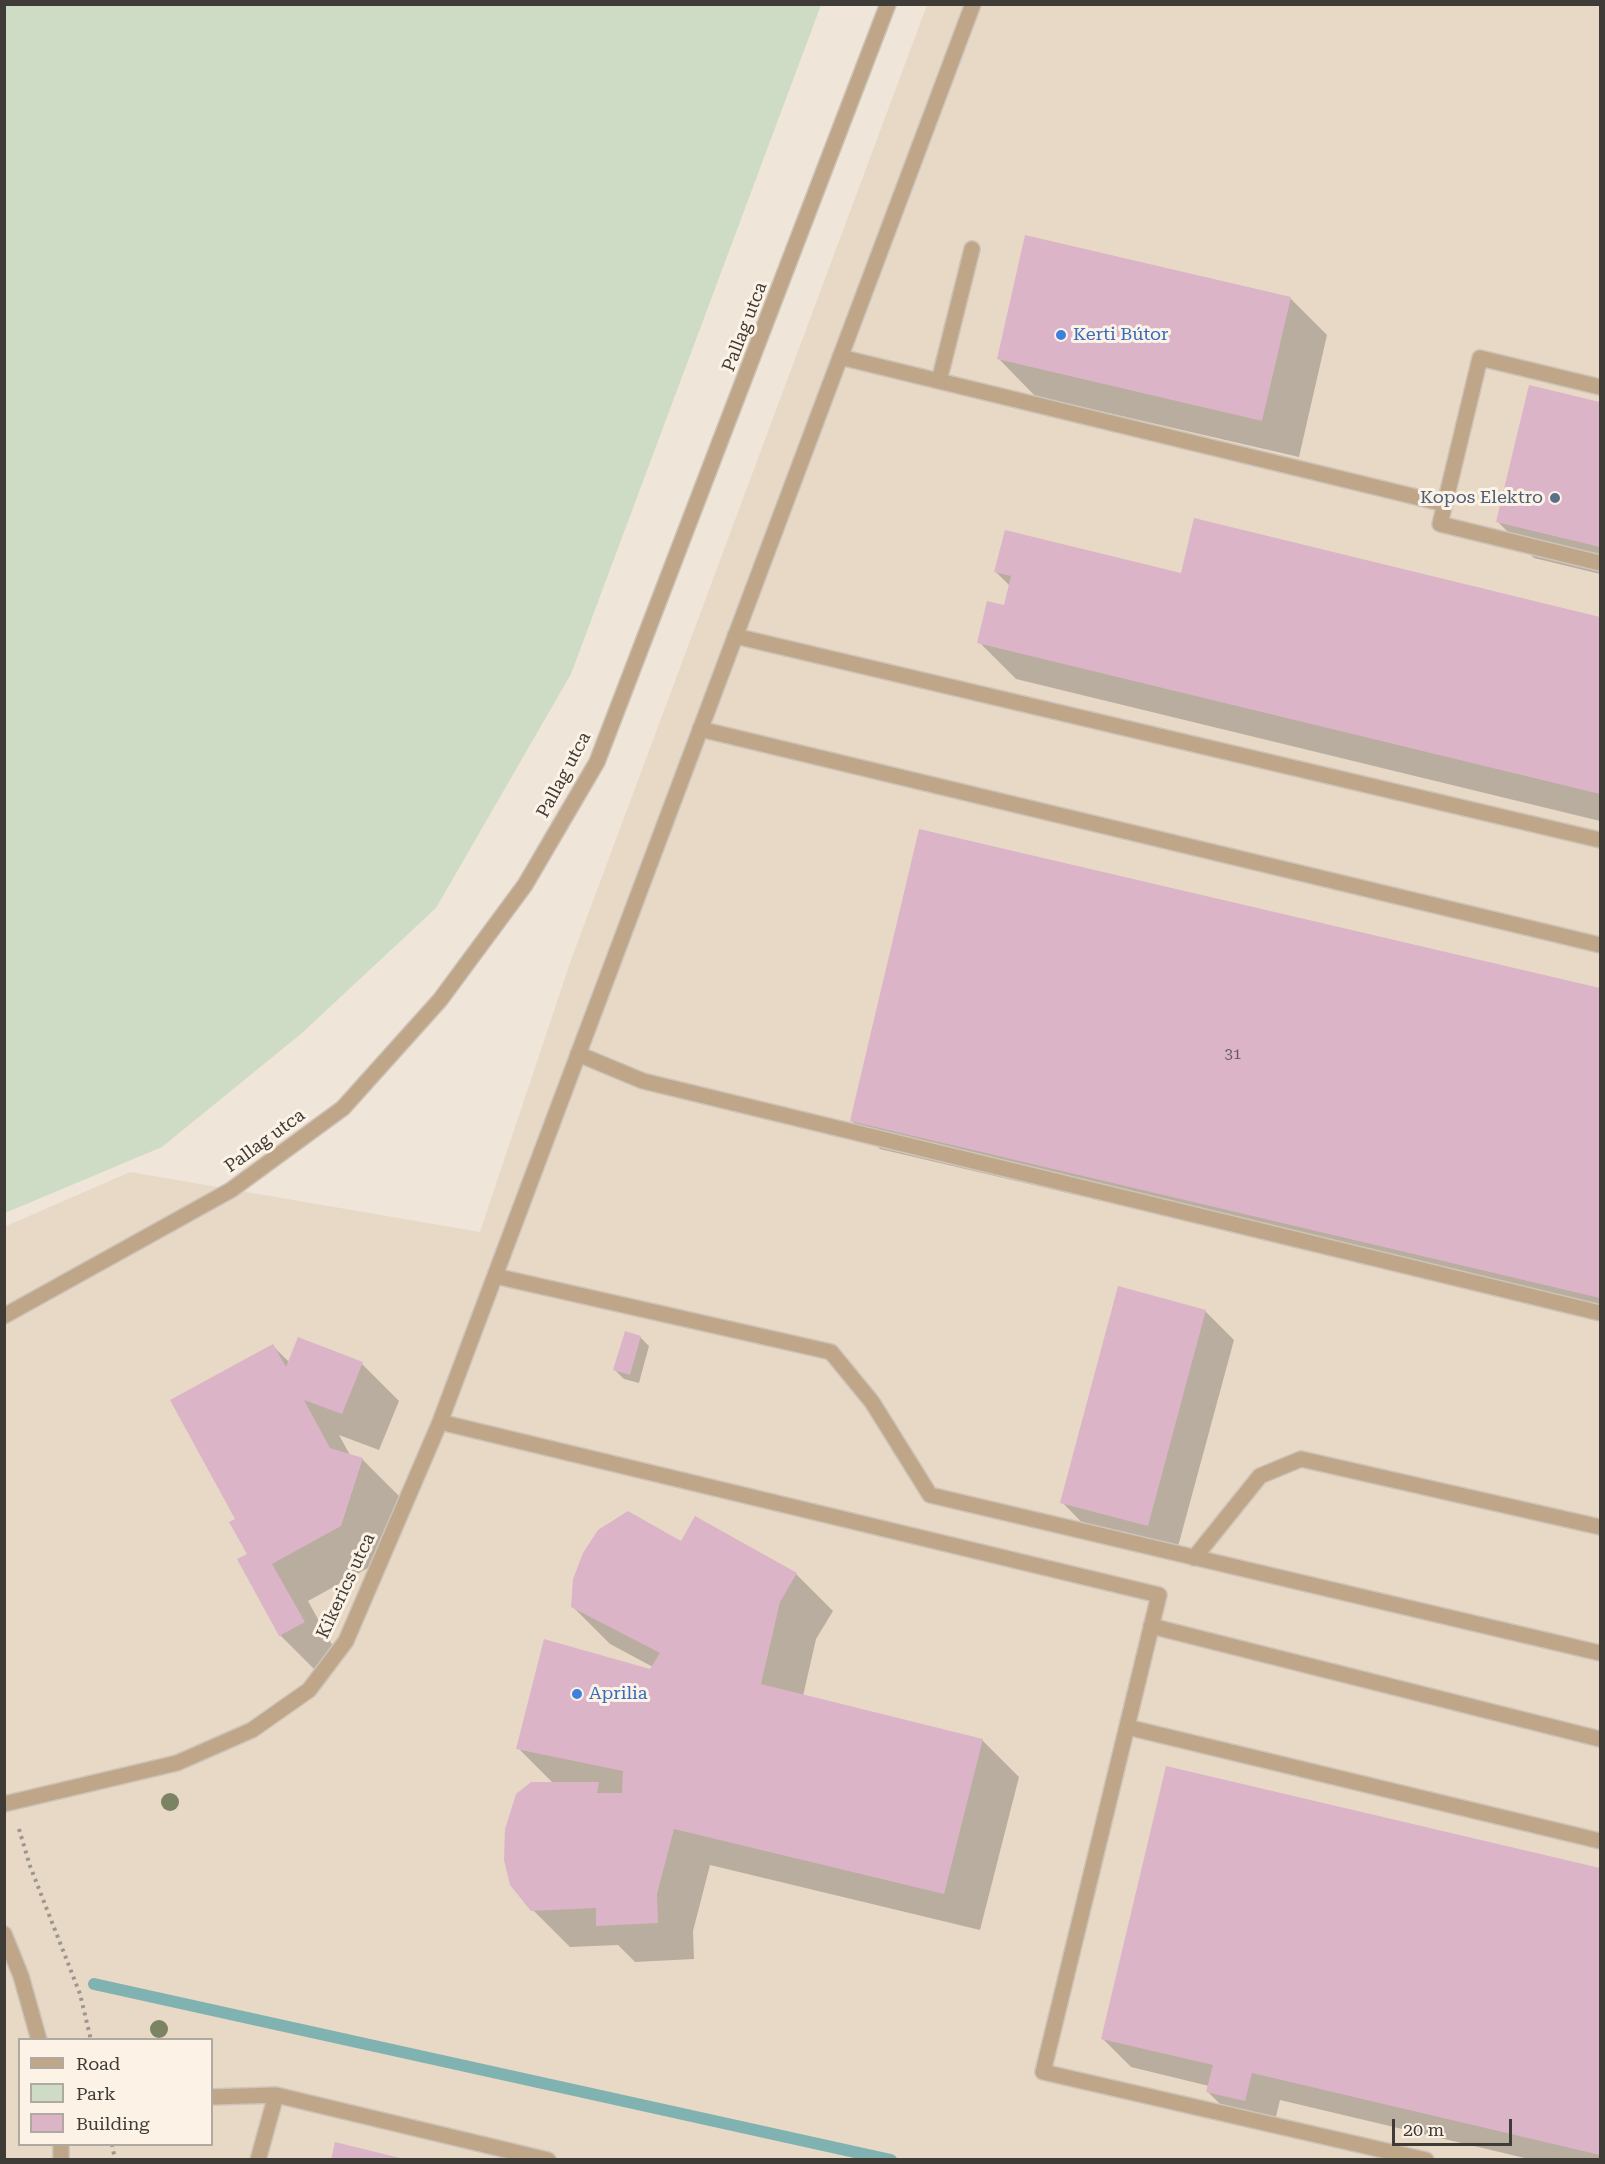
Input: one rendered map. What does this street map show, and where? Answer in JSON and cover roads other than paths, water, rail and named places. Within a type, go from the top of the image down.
[{"type":"street","name":"Pallag utca","points":[[4,1316],[231,1190],[343,1107],[440,1000],[525,885],[597,762],[888,4]]},
{"type":"street","points":[[973,4],[440,1422],[1159,1595],[1043,2072],[1426,2160]]},
{"type":"street","points":[[939,381],[972,249]]},
{"type":"street","points":[[840,357],[1445,504]]},
{"type":"street","points":[[1600,387],[1480,358],[1440,524],[1600,563]]},
{"type":"street","points":[[735,636],[1600,840]]},
{"type":"street","points":[[700,729],[1600,945]]},
{"type":"street","points":[[578,1054],[643,1081],[1600,1313]]},
{"type":"street","points":[[495,1276],[831,1352],[872,1402],[930,1495],[1600,1653]]},
{"type":"street","name":"Kikerics utca","points":[[8,1803],[177,1763],[252,1730],[309,1690],[346,1641],[440,1422]]},
{"type":"street","points":[[1194,1557],[1260,1476],[1301,1459],[1600,1527]]},
{"type":"street","points":[[1151,1626],[1600,1738]]},
{"type":"street","points":[[1127,1727],[1600,1841]]},
{"type":"street","points":[[4,1935],[21,1976],[38,2038]]},
{"type":"street","points":[[258,2160],[276,2095]]},
{"type":"street","points":[[213,2097],[276,2095],[548,2160]]},
{"type":"waterway","points":[[94,1984],[891,2160]]},
{"type":"place","name":"Kerti Bútor","points":[[1061,335]]},
{"type":"place","name":"Kopos Elektro","points":[[1555,498]]},
{"type":"place","name":"Aprilia","points":[[577,1694]]}]
